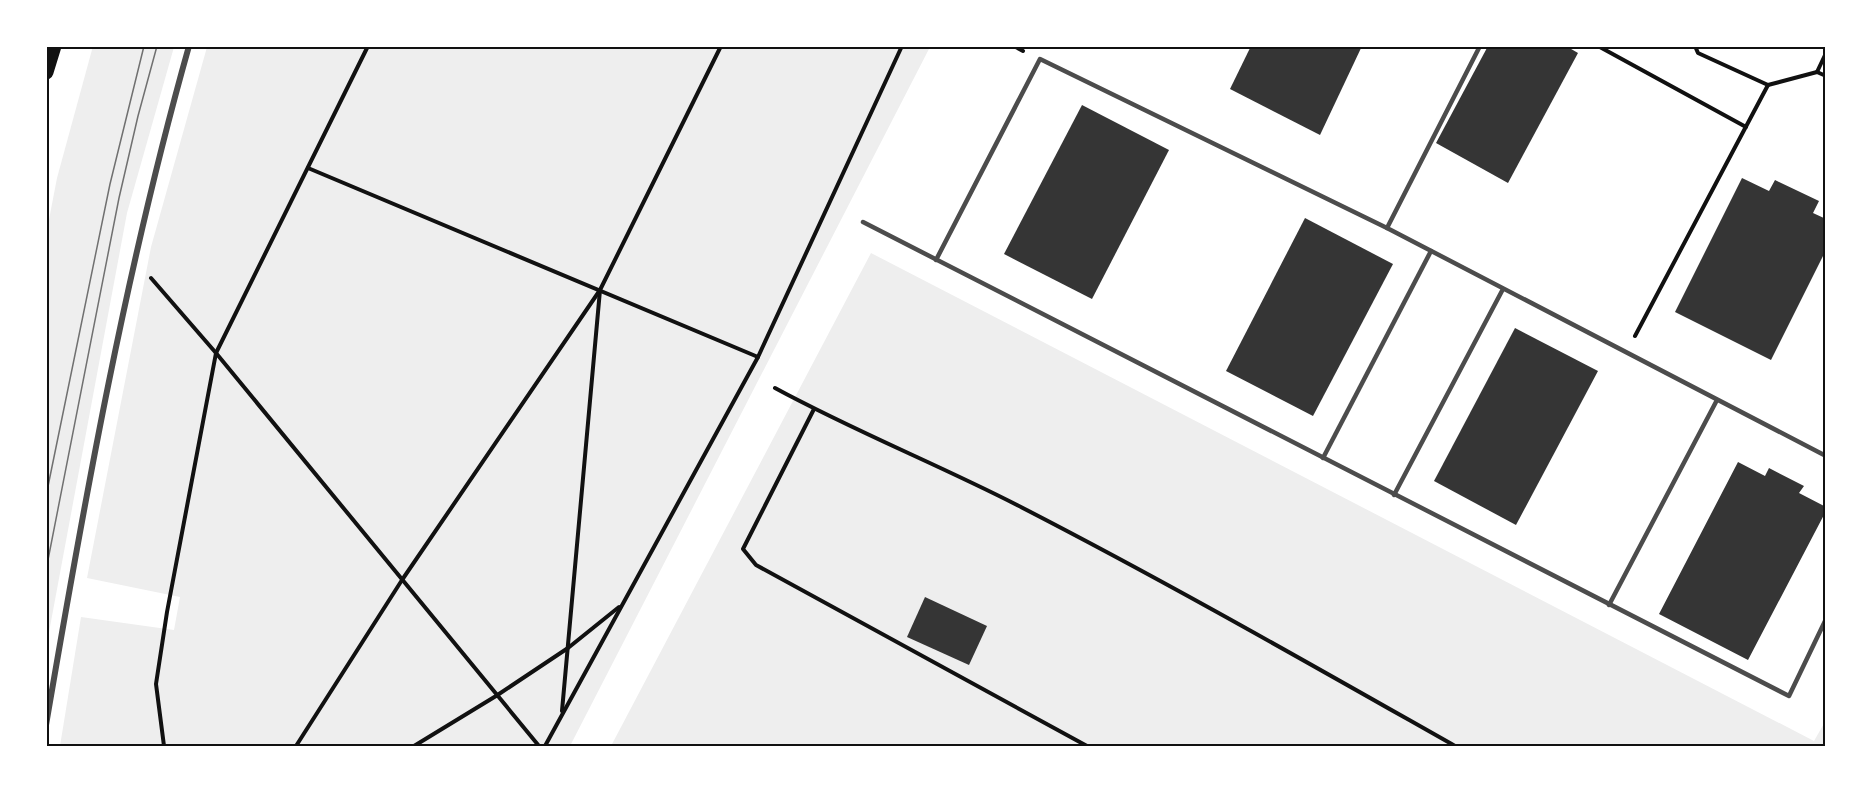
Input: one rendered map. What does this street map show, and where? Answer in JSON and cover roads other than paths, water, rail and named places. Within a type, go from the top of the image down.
[{"type":"main road","points":[[46,72],[54,46]]},
{"type":"street","points":[[46,725],[105,400],[135,259],[170,113],[189,46]]},
{"type":"lane","points":[[1387,228],[1480,46]]},
{"type":"lane","points":[[936,260],[1040,59],[1387,228],[1826,456]]},
{"type":"lane","points":[[863,222],[1789,696],[1826,619]]},
{"type":"lane","points":[[1323,458],[1431,251]]},
{"type":"lane","points":[[1394,495],[1503,289]]},
{"type":"lane","points":[[1609,605],[1717,400]]},
{"type":"tram line","points":[[46,496],[110,184],[144,46]]},
{"type":"tram line","points":[[46,570],[119,198],[157,46]]}]
